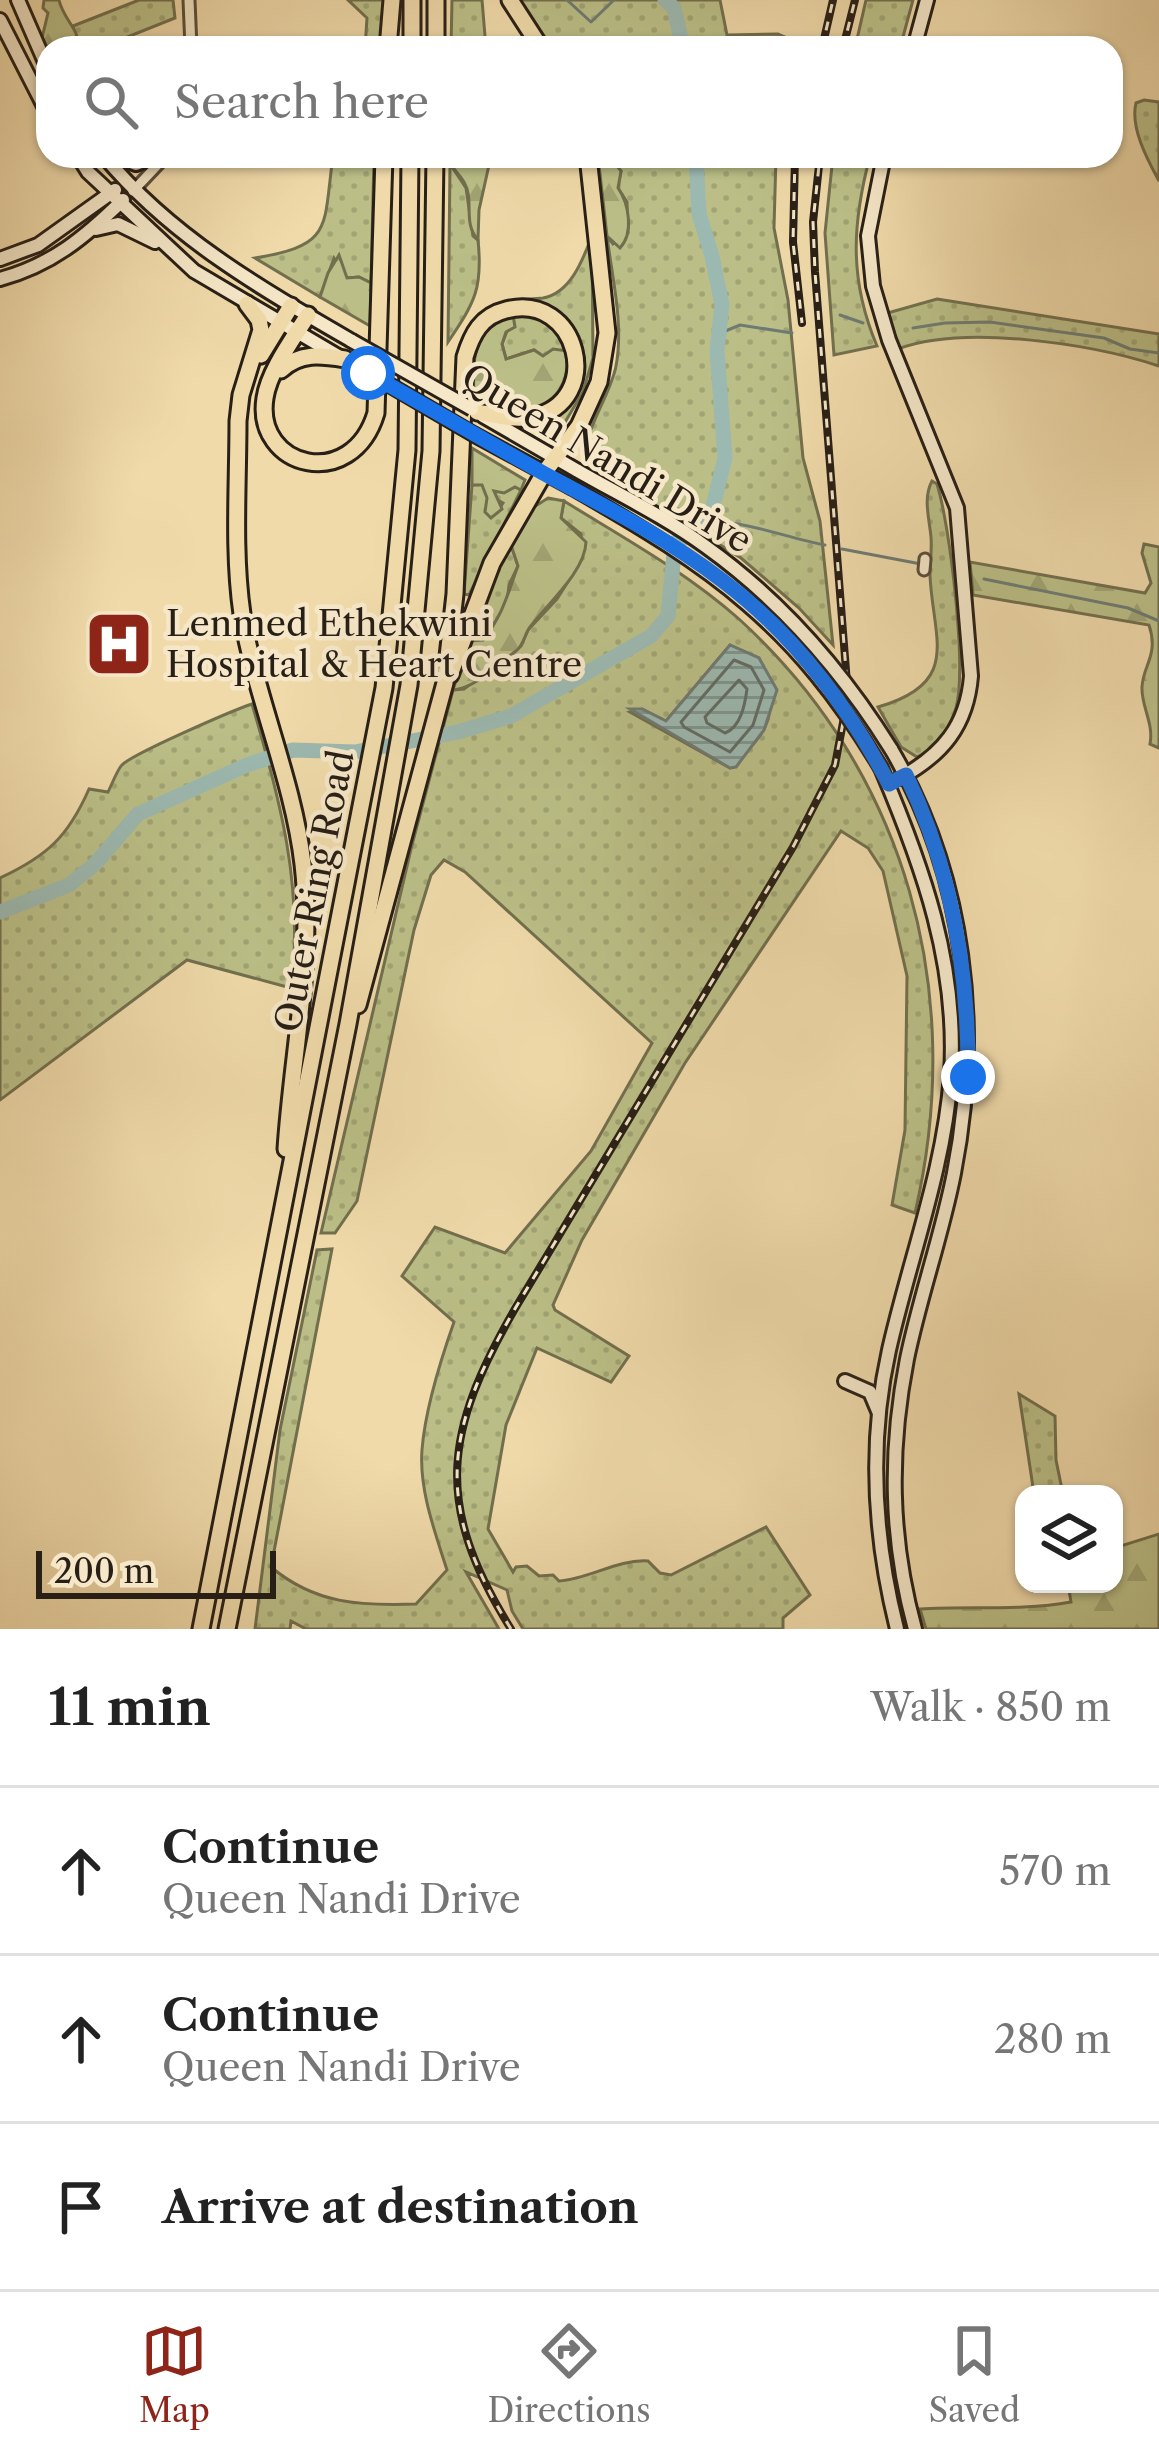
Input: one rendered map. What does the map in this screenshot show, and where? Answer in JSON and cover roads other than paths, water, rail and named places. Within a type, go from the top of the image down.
[{"type":"highway","points":[[389,36],[392,0]]},
{"type":"highway","points":[[412,0],[412,36]]},
{"type":"highway","points":[[436,0],[436,36]]},
{"type":"highway","points":[[509,0],[533,36]]},
{"type":"highway","points":[[308,315],[264,399],[266,422],[275,441],[292,456],[316,464],[353,452],[372,427],[378,399],[384,168]]},
{"type":"highway","name":"Outer Ring Road","points":[[201,1629],[384,688],[407,450],[410,168]]},
{"type":"highway","name":"Outer Ring Road","points":[[226,1629],[348,1024],[410,685],[428,510],[435,168]]},
{"type":"highway","points":[[443,688],[492,563],[544,473],[579,426],[605,362],[606,322],[589,168]]},
{"type":"highway","points":[[247,304],[260,324],[238,421],[239,591],[246,634],[290,791],[303,865],[306,929],[280,1217]]},
{"type":"highway","points":[[251,366],[291,306]]},
{"type":"highway","points":[[348,1024],[363,993],[443,688],[455,594],[464,380],[470,343],[484,321],[513,308],[540,310],[561,323],[578,360],[574,383],[559,404],[546,413],[523,418],[474,410]]},
{"type":"highway","points":[[273,377],[300,357],[348,361]]},
{"type":"highway","points":[[530,497],[574,479]]},
{"type":"main road","points":[[18,0],[36,41]]},
{"type":"main road","points":[[917,36],[927,0]]},
{"type":"main road","points":[[0,20],[36,90]]},
{"type":"main road","name":"Queen Nandi Drive","points":[[85,168],[194,271],[247,304],[544,473],[574,479],[702,543],[760,589],[822,651],[906,775],[930,833],[956,922],[969,1042],[954,1175],[908,1355],[895,1435],[898,1552],[915,1629]]},
{"type":"main road","name":"Queen Nandi Drive","points":[[114,168],[202,248],[291,306],[556,458],[574,479],[708,571],[759,612],[831,691],[881,768],[918,855],[935,913],[948,994],[951,1070],[939,1164],[889,1350],[879,1412],[876,1513],[886,1587],[898,1629]]},
{"type":"main road","points":[[882,168],[868,236],[873,286],[957,508],[970,676],[962,718],[953,735],[929,762],[889,784]]},
{"type":"main road","points":[[85,215],[94,194],[88,172]]},
{"type":"main road","points":[[0,279],[51,261],[93,230],[129,186]]},
{"type":"main road","points":[[0,259],[38,245],[116,199]]},
{"type":"main road","points":[[93,230],[118,224],[162,244]]},
{"type":"main road","points":[[845,1381],[870,1392],[879,1412]]},
{"type":"street","points":[[188,0],[190,36]]},
{"type":"street","points":[[129,186],[141,168]]},
{"type":"street","points":[[129,186],[151,168]]},
{"type":"water","points":[[730,645],[759,658],[777,690],[764,730],[736,767],[730,768],[630,709],[642,709],[666,721]]},
{"type":"waterway","points":[[567,0],[591,22],[614,0]]},
{"type":"waterway","points":[[665,0],[674,8],[680,36]]},
{"type":"waterway","points":[[0,912],[69,885],[95,864],[138,814],[247,765],[293,750],[355,752],[458,732],[511,716],[651,636],[668,616],[675,543],[709,522],[725,458],[717,350],[722,305],[699,214],[697,168]]},
{"type":"waterway","points":[[840,315],[863,323]]},
{"type":"waterway","points":[[913,328],[990,322],[1104,338],[1130,349],[1159,353]]},
{"type":"waterway","points":[[718,346],[723,332],[740,325],[792,333]]},
{"type":"waterway","points":[[709,522],[753,527],[825,545]]},
{"type":"waterway","points":[[842,549],[921,564]]},
{"type":"waterway","points":[[984,579],[1128,608],[1159,621]]},
{"type":"railway","points":[[825,36],[833,0]]},
{"type":"railway","points":[[846,36],[855,0]]},
{"type":"railway","points":[[795,168],[793,242],[802,323]]},
{"type":"railway","points":[[511,1629],[486,1584],[459,1505],[462,1430],[474,1392],[516,1307],[793,847],[835,765],[848,696],[815,272],[813,222],[819,168]]},
{"type":"place","name":"Lenmed Ethekwini Hospital & Heart Centre","points":[[119,644]]}]
